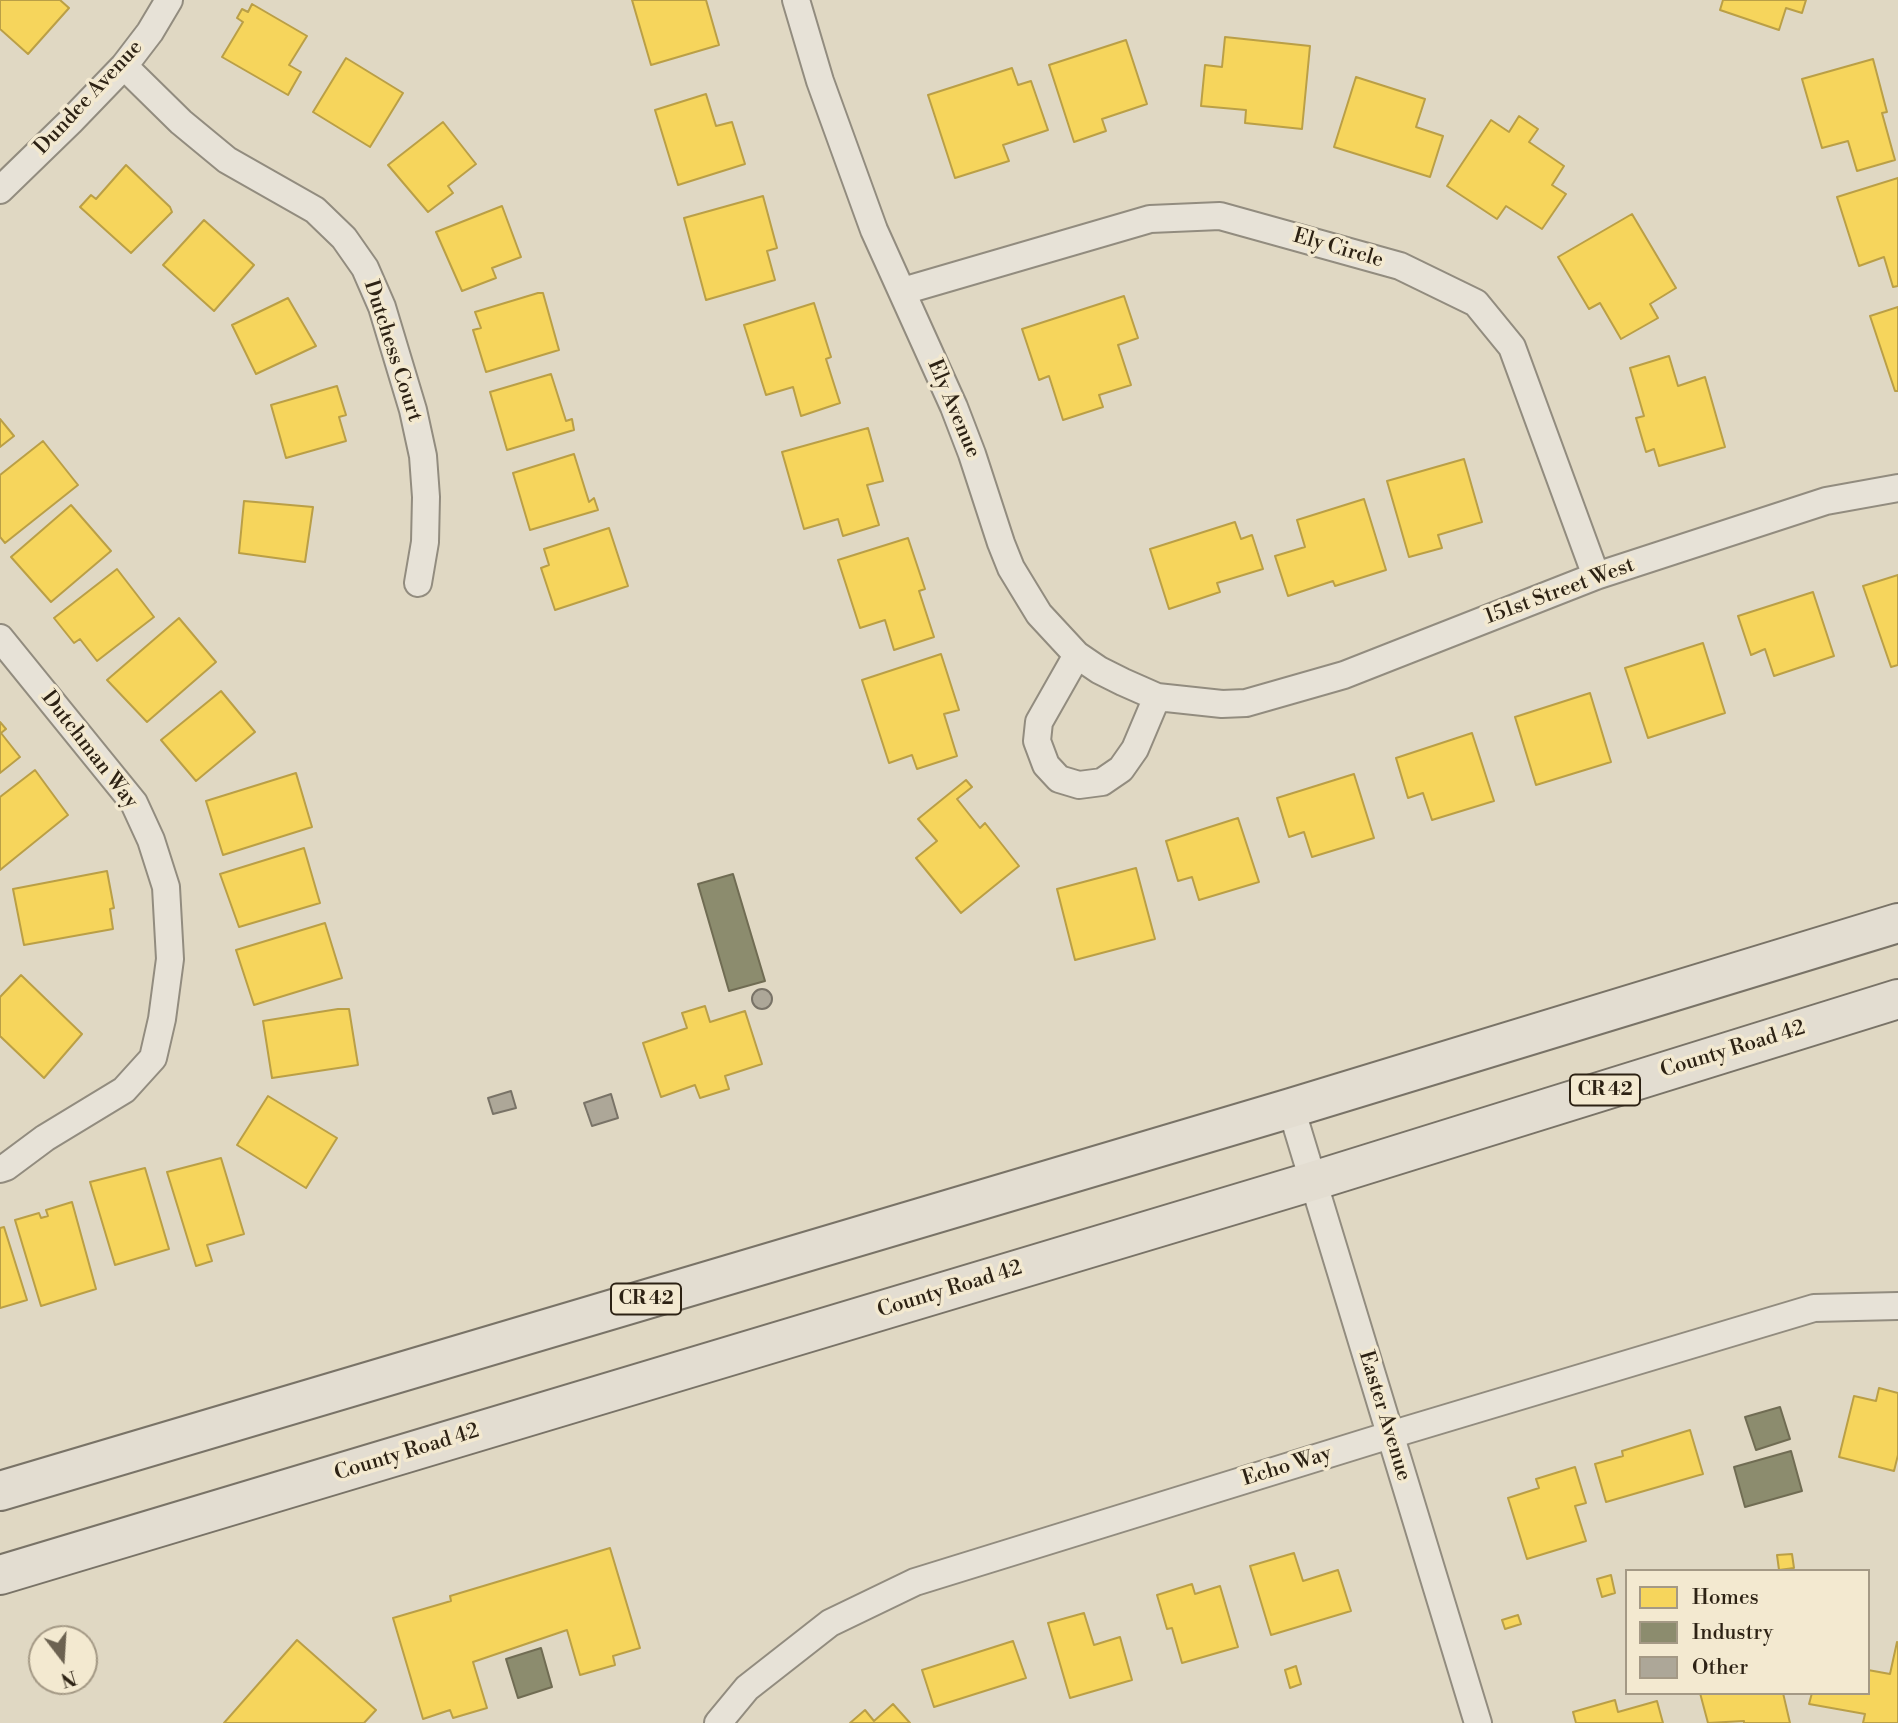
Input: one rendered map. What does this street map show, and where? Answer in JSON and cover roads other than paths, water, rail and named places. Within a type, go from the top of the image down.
[{"type":"highway","name":"CR 42","points":[[0,1491],[1291,1108],[1898,923]]},
{"type":"highway","name":"County Road 42","points":[[0,1575],[1313,1181],[1898,999]]},
{"type":"street","name":"Dundee Avenue","points":[[0,190],[124,66],[150,32],[169,0]]},
{"type":"street","name":"Ely Avenue","points":[[796,0],[835,126],[874,230],[903,290],[963,430],[1011,568],[1039,614],[1077,655],[1111,676],[1157,696],[1225,704]]},
{"type":"street","name":"Dutchess Court","points":[[124,66],[181,122],[227,160],[315,211],[344,238],[365,268],[386,320],[413,410],[423,456],[426,519],[418,583]]},
{"type":"street","name":"Ely Circle","points":[[903,290],[1150,219],[1220,216],[1400,266],[1476,303],[1511,347],[1595,576]]},
{"type":"street","name":"151st Street West","points":[[1225,704],[1246,703],[1344,675],[1595,576],[1826,501],[1898,488]]},
{"type":"street","name":"Dutchman Way","points":[[0,638],[134,803],[151,840],[166,887],[170,959],[162,1019],[153,1058],[124,1090],[0,1169]]},
{"type":"street","points":[[1077,655],[1039,722],[1037,741],[1046,765],[1059,779],[1079,785],[1102,782],[1121,769],[1135,748],[1157,696]]},
{"type":"street","name":"Easter Avenue","points":[[1291,1108],[1478,1723]]},
{"type":"street","name":"Echo Way","points":[[718,1723],[747,1688],[830,1623],[915,1582],[1390,1435],[1814,1308],[1898,1306]]}]
